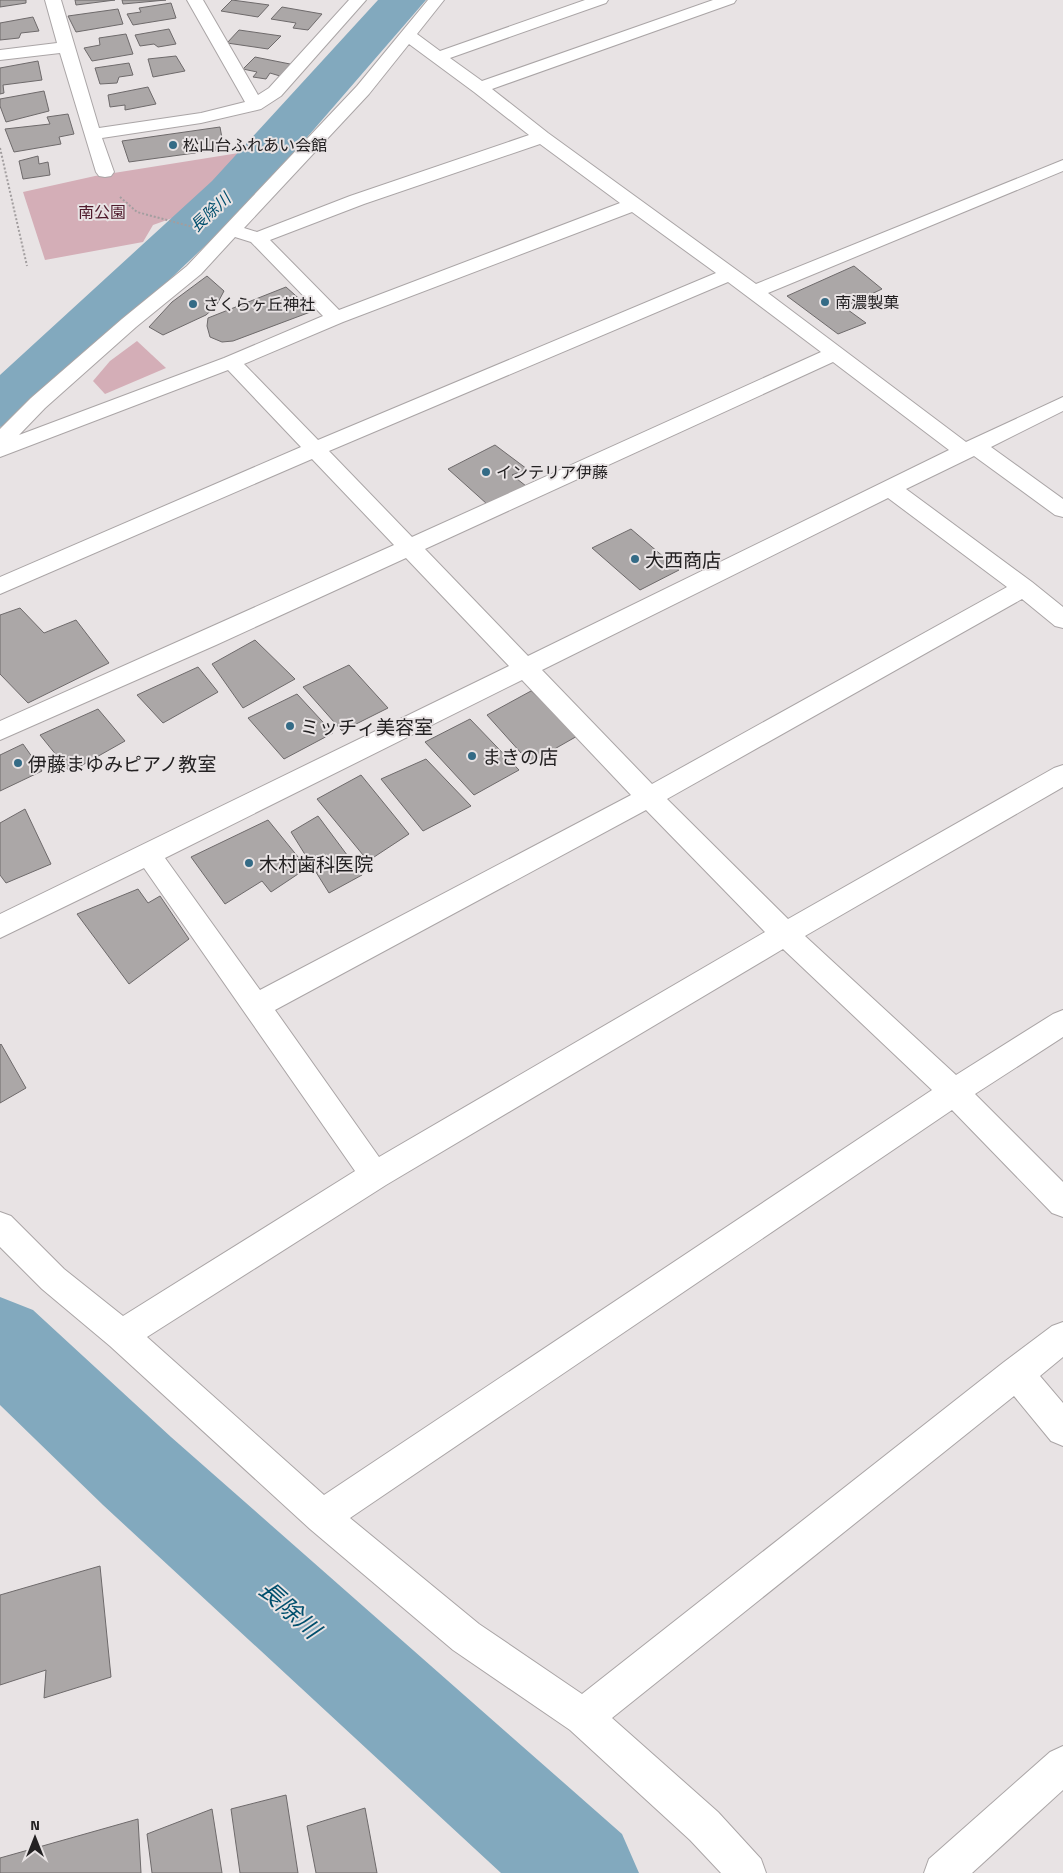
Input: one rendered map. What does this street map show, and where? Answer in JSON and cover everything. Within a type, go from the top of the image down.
[{"type":"street","points":[[53,0],[105,172]]},
{"type":"street","points":[[195,0],[255,105]]},
{"type":"street","points":[[92,134],[201,118],[255,105],[275,92],[358,0]]},
{"type":"street","points":[[0,442],[38,403],[129,323],[194,270],[363,90],[436,0]]},
{"type":"street","points":[[438,57],[600,0]]},
{"type":"street","points":[[480,88],[728,0]]},
{"type":"street","points":[[408,35],[542,137],[754,292],[834,354],[970,449],[1063,510]]},
{"type":"street","points":[[0,56],[67,47]]},
{"type":"street","points":[[258,238],[357,200],[542,137]]},
{"type":"street","points":[[754,292],[1063,166]]},
{"type":"street","points":[[0,450],[231,362],[336,318],[635,204]]},
{"type":"street","points":[[231,230],[258,238],[336,318]]},
{"type":"street","points":[[0,586],[316,449],[729,275]]},
{"type":"street","points":[[0,731],[410,548],[834,354]]},
{"type":"street","points":[[231,362],[649,797],[785,934],[954,1092],[1063,1203]]},
{"type":"street","points":[[0,927],[1063,403]]},
{"type":"street","points":[[889,488],[1024,588],[1063,620]]},
{"type":"street","points":[[255,1007],[649,797],[1024,588]]},
{"type":"street","points":[[121,1335],[375,1175],[785,934],[1063,774]]},
{"type":"street","points":[[148,854],[375,1175]]},
{"type":"street","points":[[322,1517],[954,1092],[1063,1022]]},
{"type":"street","points":[[0,1226],[53,1279],[121,1335],[322,1517],[466,1637],[582,1717],[704,1826],[747,1873]]},
{"type":"street","points":[[582,1717],[1063,1337]]},
{"type":"street","points":[[1016,1373],[1063,1429]]},
{"type":"street","points":[[943,1873],[1063,1765]]},
{"type":"path","points":[[0,148],[27,266]]},
{"type":"path","points":[[105,172],[116,194],[136,212],[161,218]]},
{"type":"green space","name":"南公園","points":[[245,152],[181,215],[153,225],[143,242],[45,260],[23,192],[95,176]]},
{"type":"green space","points":[[137,341],[166,368],[105,394],[93,381],[110,361]]},
{"type":"building","points":[[0,0],[26,0],[26,3],[0,7]]},
{"type":"building","points":[[75,0],[115,0],[76,5]]},
{"type":"building","points":[[122,0],[166,0],[123,4]]},
{"type":"building","points":[[232,0],[269,5],[258,17],[221,11]]},
{"type":"building","points":[[171,3],[176,18],[133,25],[127,14],[141,12],[139,8]]},
{"type":"building","points":[[282,7],[322,14],[308,30],[293,28],[296,23],[271,19]]},
{"type":"building","points":[[118,9],[123,24],[76,32],[68,16]]},
{"type":"building","points":[[33,17],[39,31],[21,33],[19,38],[0,40],[0,23]]},
{"type":"building","points":[[169,29],[176,44],[158,47],[154,44],[140,46],[135,35]]},
{"type":"building","points":[[239,30],[281,36],[268,49],[227,43]]},
{"type":"building","points":[[126,34],[133,54],[92,61],[84,48],[100,45],[99,38]]},
{"type":"building","points":[[176,56],[185,71],[153,77],[148,59]]},
{"type":"building","points":[[255,57],[290,64],[280,76],[270,73],[266,79],[253,77],[257,72],[243,69]]},
{"type":"building","points":[[38,61],[42,80],[3,85],[4,93],[0,94],[0,68]]},
{"type":"building","points":[[129,63],[133,75],[119,77],[117,83],[100,84],[95,68]]},
{"type":"building","points":[[148,87],[156,104],[125,110],[125,105],[110,107],[108,95]]},
{"type":"building","points":[[44,91],[49,111],[6,122],[0,106],[0,99]]},
{"type":"building","points":[[68,114],[74,134],[59,137],[61,144],[14,152],[5,129],[50,124],[47,117]]},
{"type":"building","name":"松山台ふれあい会館","points":[[220,127],[224,149],[129,162],[122,141]]},
{"type":"building","points":[[38,156],[39,164],[48,162],[50,175],[23,179],[19,161]]},
{"type":"building","name":"南濃製菓","points":[[854,266],[882,289],[844,307],[866,323],[838,334],[787,296]]},
{"type":"building","name":"さくらヶ丘神社","points":[[207,276],[224,291],[216,306],[206,315],[163,335],[149,327],[172,302]]},
{"type":"building","points":[[286,287],[313,311],[233,341],[222,342],[210,337],[207,326],[208,318]]},
{"type":"building","name":"インテリア伊藤","points":[[495,445],[527,469],[512,475],[526,486],[487,504],[448,469]]},
{"type":"building","name":"大西商店","points":[[631,529],[679,570],[640,590],[592,548]]},
{"type":"building","points":[[20,608],[44,633],[76,620],[109,663],[28,703],[0,674],[0,615]]},
{"type":"building","points":[[255,640],[295,679],[243,708],[212,664]]},
{"type":"building","points":[[349,665],[388,708],[342,731],[303,687]]},
{"type":"building","points":[[198,667],[218,692],[163,723],[137,695]]},
{"type":"building","points":[[531,691],[579,735],[530,763],[487,715]]},
{"type":"building","name":"ミッチィ美容室","points":[[297,694],[333,733],[284,759],[248,718]]},
{"type":"building","points":[[98,709],[125,741],[70,772],[40,735]]},
{"type":"building","name":"まきの店","points":[[470,719],[519,770],[474,795],[425,742]]},
{"type":"building","name":"伊藤まゆみピアノ教室","points":[[23,744],[42,771],[0,791],[0,755]]},
{"type":"building","points":[[426,759],[471,806],[423,831],[381,779]]},
{"type":"building","points":[[361,775],[409,834],[368,861],[317,799]]},
{"type":"building","points":[[25,809],[51,864],[6,883],[0,875],[0,823]]},
{"type":"building","points":[[318,816],[362,875],[329,893],[291,832]]},
{"type":"building","name":"木村歯科医院","points":[[268,820],[307,868],[271,892],[262,881],[225,904],[191,857]]},
{"type":"building","points":[[138,889],[148,903],[160,896],[189,939],[129,984],[77,914]]},
{"type":"building","points":[[0,1045],[26,1088],[0,1103]]},
{"type":"building","points":[[100,1566],[111,1677],[44,1698],[46,1670],[0,1685],[0,1595]]},
{"type":"building","points":[[286,1795],[298,1873],[240,1873],[231,1809]]},
{"type":"building","points":[[365,1808],[377,1873],[316,1873],[307,1826]]},
{"type":"building","points":[[212,1809],[222,1873],[152,1873],[147,1834]]},
{"type":"building","points":[[138,1819],[141,1873],[0,1873],[0,1858]]},
{"type":"waterway","name":"長除川","points":[[0,408],[231,192],[403,0]]},
{"type":"waterway","name":"長除川","points":[[0,1341],[137,1471],[583,1873]]},
{"type":"place","name":"松山台ふれあい会館","points":[[173,145]]},
{"type":"place","name":"南濃製菓","points":[[825,302]]},
{"type":"place","name":"さくらヶ丘神社","points":[[193,304]]},
{"type":"place","name":"インテリア伊藤","points":[[486,472]]},
{"type":"place","name":"大西商店","points":[[635,559]]},
{"type":"place","name":"ミッチィ美容室","points":[[290,726]]},
{"type":"place","name":"まきの店","points":[[472,756]]},
{"type":"place","name":"伊藤まゆみピアノ教室","points":[[18,763]]},
{"type":"place","name":"木村歯科医院","points":[[249,863]]}]
